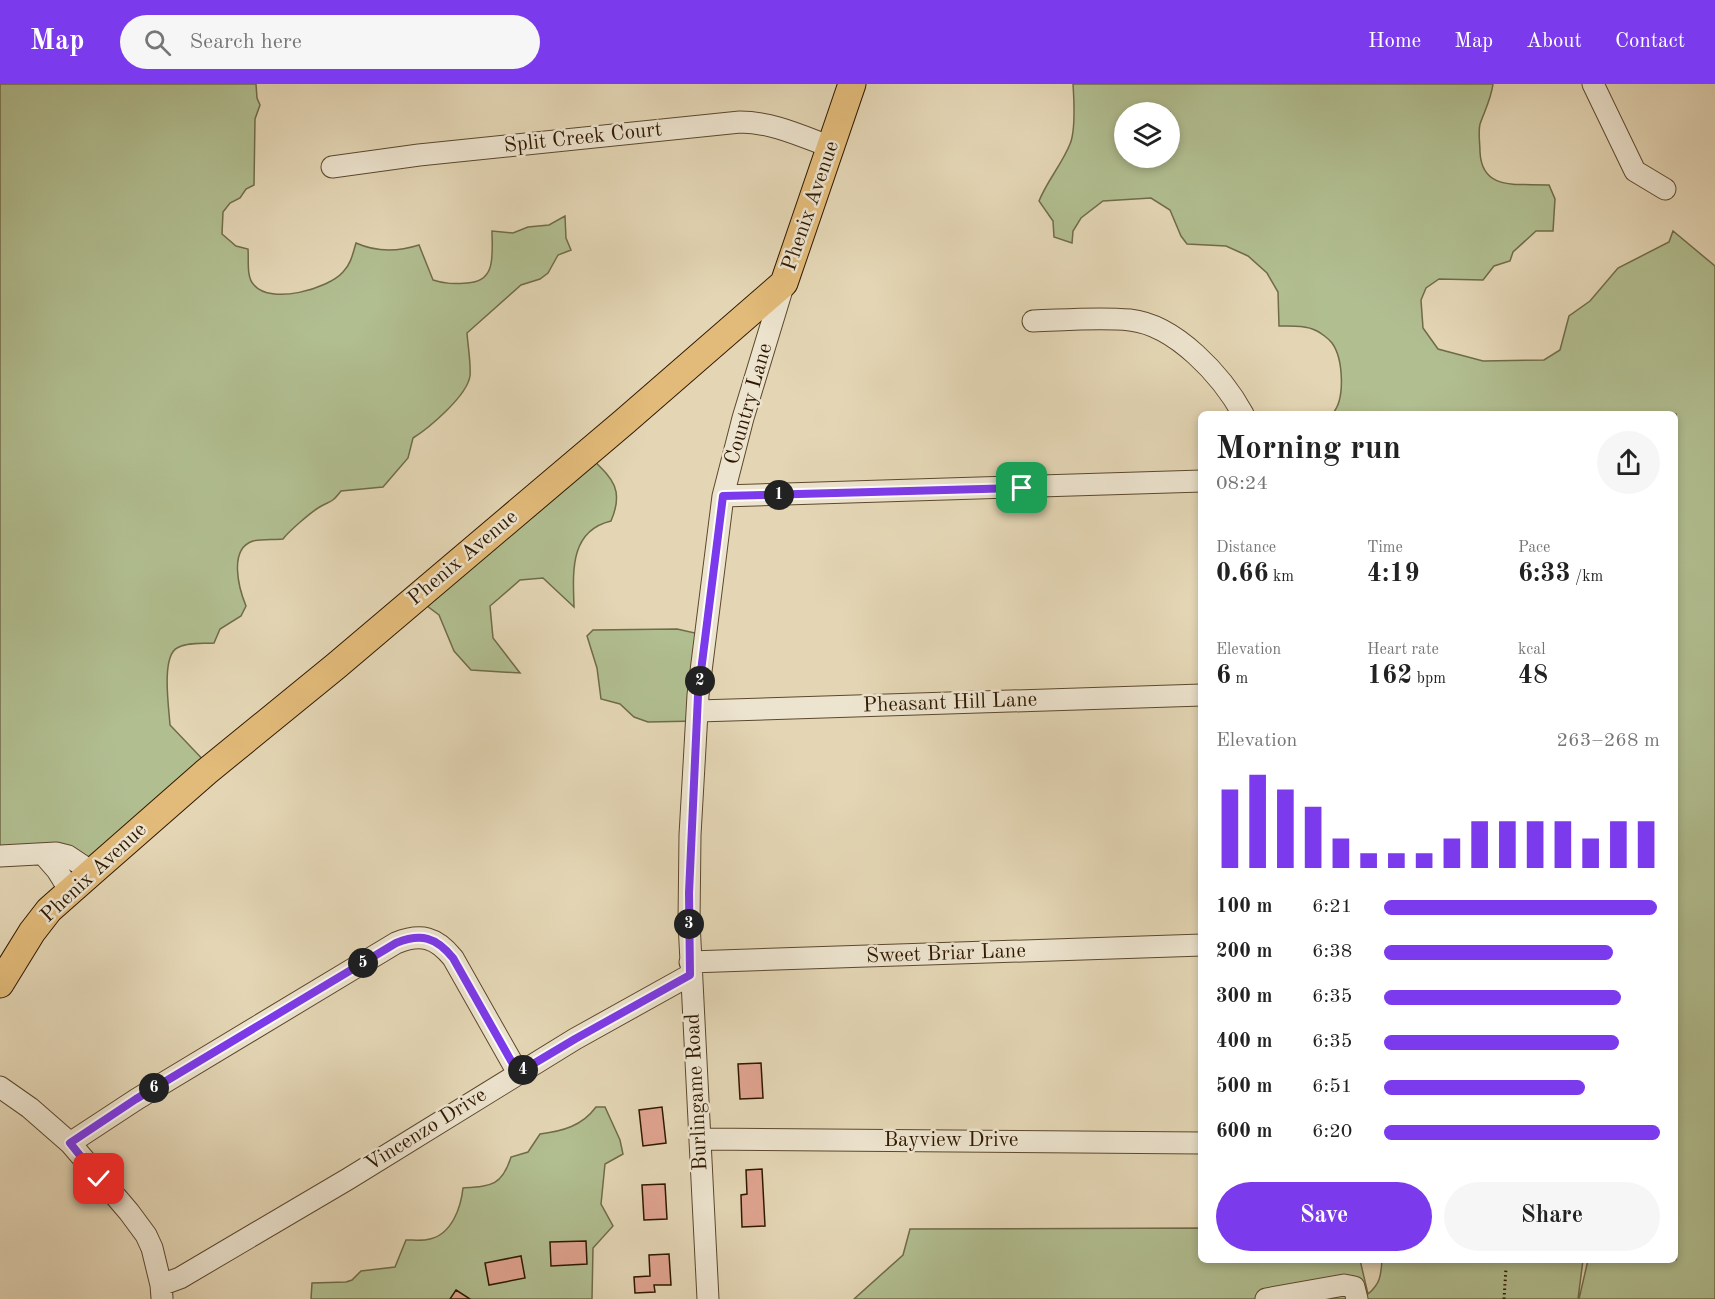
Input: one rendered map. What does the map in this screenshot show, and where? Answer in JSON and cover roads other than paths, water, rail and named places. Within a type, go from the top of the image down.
[{"type":"main road","name":"Phenix Avenue","points":[[0,984],[32,932],[49,910],[70,891],[206,772],[336,666],[784,283],[852,84]]},
{"type":"street","points":[[1593,84],[1635,171],[1665,189]]},
{"type":"street","name":"Split Creek Court","points":[[332,167],[419,155],[740,122],[757,122],[775,126],[831,147]]},
{"type":"street","name":"Country Lane","points":[[692,813],[698,711],[723,496],[743,418],[784,283]]},
{"type":"street","points":[[1033,321],[1132,320],[1159,330],[1198,356],[1232,394],[1241,411]]},
{"type":"street","points":[[723,496],[1198,481]]},
{"type":"street","name":"Pheasant Hill Lane","points":[[698,711],[1198,695]]},
{"type":"street","name":"Burlingame Road","points":[[692,813],[689,893],[690,969],[708,1299]]},
{"type":"street","points":[[0,856],[43,854],[68,856],[92,872]]},
{"type":"street","points":[[43,854],[57,870],[70,891]]},
{"type":"street","points":[[70,1143],[136,1099],[396,943],[410,938],[426,938],[441,944],[453,958],[518,1073]]},
{"type":"street","name":"Sweet Briar Lane","points":[[690,969],[1198,945]]},
{"type":"street","name":"Vincenzo Drive","points":[[161,1292],[180,1278],[348,1179],[690,969]]},
{"type":"street","points":[[0,1088],[30,1108],[70,1143],[146,1235],[157,1261],[161,1292]]},
{"type":"street","name":"Bayview Drive","points":[[700,1139],[1198,1143]]},
{"type":"street","points":[[1266,1299],[1344,1285],[1354,1287],[1357,1299]]}]
